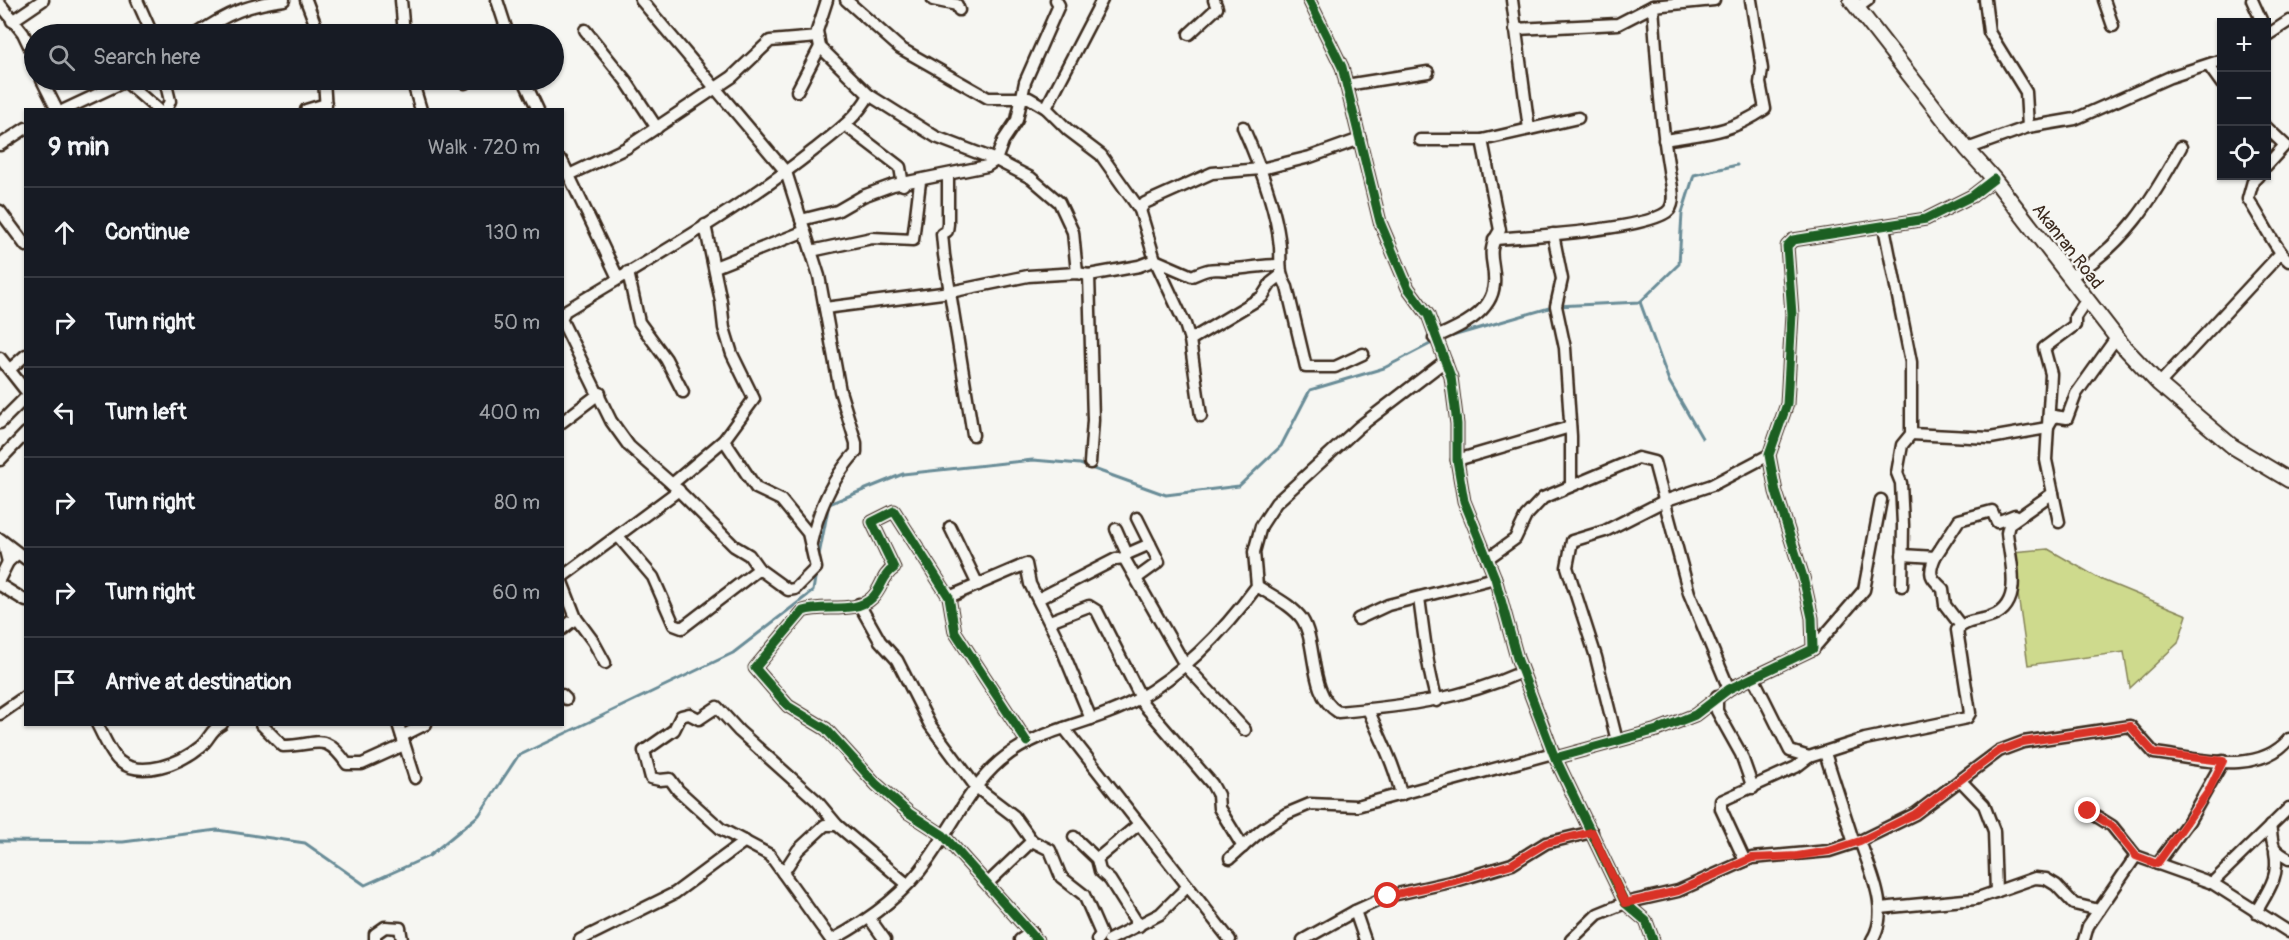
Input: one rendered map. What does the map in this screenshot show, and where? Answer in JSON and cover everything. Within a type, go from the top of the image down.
[{"type":"main road","name":"Akanran Road","points":[[1859,3],[1967,149],[1994,179],[2116,338],[2159,384],[2232,446],[2289,480]]},
{"type":"street","points":[[12,21],[43,0]]},
{"type":"street","points":[[137,0],[148,24]]},
{"type":"street","points":[[212,24],[247,6],[284,0]]},
{"type":"street","points":[[306,0],[315,24]]},
{"type":"street","points":[[401,0],[403,24]]},
{"type":"street","points":[[497,0],[505,24]]},
{"type":"street","points":[[641,0],[786,172],[805,231],[825,308],[840,392],[856,442],[856,452],[841,468],[818,511],[811,543]]},
{"type":"street","points":[[827,0],[817,31],[819,42],[869,95],[936,137],[996,160],[1031,178],[1059,201],[1073,232],[1077,273]]},
{"type":"street","points":[[846,0],[900,48],[988,98],[1029,98],[1046,108],[1068,129],[1101,154],[1140,210],[1155,260],[1190,340],[1201,416]]},
{"type":"street","points":[[933,0],[957,5],[959,10]]},
{"type":"street","points":[[801,220],[837,211],[863,196],[987,166],[996,160],[1003,141],[1017,120],[1025,82],[1059,5],[1056,0]]},
{"type":"street","points":[[1046,108],[1102,0]]},
{"type":"street","points":[[1189,34],[1217,8],[1214,0]]},
{"type":"street","points":[[1309,0],[1342,67],[1380,222],[1408,288],[1428,315],[1451,377],[1457,424],[1457,460],[1464,501],[1495,578],[1522,672],[1554,755],[1625,903],[1646,921],[1653,940]]},
{"type":"street","points":[[1512,0],[1529,129]]},
{"type":"street","points":[[1515,29],[1618,24],[1653,6],[1714,0]]},
{"type":"street","points":[[1664,140],[1718,133],[1742,125],[1765,109],[1760,82],[1762,69],[1751,0]]},
{"type":"street","points":[[1985,0],[1989,32],[2026,92],[2028,127]]},
{"type":"street","points":[[2104,0],[2113,26]]},
{"type":"street","points":[[2252,0],[2260,18]]},
{"type":"street","points":[[0,4],[24,35]]},
{"type":"street","points":[[1494,239],[1630,224],[1659,216],[1669,210],[1673,198],[1664,140],[1653,6]]},
{"type":"street","points":[[2271,32],[2289,21]]},
{"type":"street","points":[[585,30],[626,81],[657,128]]},
{"type":"street","points":[[569,175],[626,148],[657,128],[732,77],[770,41],[819,42]]},
{"type":"street","points":[[797,91],[819,42]]},
{"type":"street","points":[[1967,149],[2028,127],[2075,119],[2170,77],[2217,62]]},
{"type":"street","points":[[2210,66],[2217,76]]},
{"type":"street","points":[[1346,85],[1428,72]]},
{"type":"street","points":[[47,90],[56,108]]},
{"type":"street","points":[[67,108],[106,90]]},
{"type":"street","points":[[137,90],[156,108]]},
{"type":"street","points":[[167,108],[170,100],[168,90]]},
{"type":"street","points":[[325,90],[326,107]]},
{"type":"street","points":[[415,90],[421,108]]},
{"type":"street","points":[[529,90],[537,108]]},
{"type":"street","points":[[564,314],[786,172],[844,125],[869,95]]},
{"type":"street","points":[[1420,141],[1482,141],[1578,118]]},
{"type":"street","points":[[844,125],[900,168],[903,185]]},
{"type":"street","points":[[1243,127],[1261,169],[1280,248],[1279,270],[1287,287],[1306,368],[1335,367],[1363,354]]},
{"type":"street","points":[[0,146],[24,129]]},
{"type":"street","points":[[2271,132],[2285,145],[2271,160]]},
{"type":"street","points":[[1140,210],[1145,204],[1196,178],[1212,173],[1261,169],[1360,139]]},
{"type":"street","points":[[1436,341],[1466,325],[1486,303],[1494,283],[1490,262],[1494,239],[1500,230],[1482,141]]},
{"type":"street","points":[[2070,278],[2093,264],[2142,215],[2181,147]]},
{"type":"street","points":[[564,165],[623,275],[639,322],[666,359],[683,392]]},
{"type":"street","points":[[948,175],[948,224],[947,231],[942,234],[973,435]]},
{"type":"street","points":[[1813,649],[1812,618],[1803,577],[1776,492],[1769,455],[1787,404],[1792,314],[1787,246],[1793,240],[1926,219],[1972,196],[1994,179]]},
{"type":"street","points":[[2159,384],[2285,257],[2248,199],[2254,180]]},
{"type":"street","points":[[811,251],[872,237],[913,240],[920,182]]},
{"type":"street","points":[[1,218],[24,244]]},
{"type":"street","points":[[564,576],[618,536],[676,487],[724,440],[754,399],[732,354],[724,328],[715,267],[705,225]]},
{"type":"street","points":[[1884,227],[1911,362],[1911,434],[1902,445],[1898,460],[1902,585]]},
{"type":"street","points":[[715,267],[805,231]]},
{"type":"street","points":[[1553,234],[1562,279],[1556,306],[1565,348],[1571,486]]},
{"type":"street","points":[[825,308],[950,292],[1028,276],[1077,273],[1089,275],[1155,260],[1192,276],[1210,268],[1232,270],[1259,264],[1279,270]]},
{"type":"street","points":[[1190,340],[1262,297],[1279,270]]},
{"type":"street","points":[[1089,275],[1093,420],[1090,463]]},
{"type":"street","points":[[2059,522],[2046,460],[2050,374],[2044,348],[2075,325],[2075,317],[2086,299]]},
{"type":"street","points":[[564,323],[600,393],[611,421],[629,446],[676,487],[734,546],[749,555],[759,569],[788,590],[795,589],[816,568],[808,533],[782,500],[756,488],[724,440]]},
{"type":"street","points":[[1911,434],[1990,438],[2047,428],[2054,416],[2067,418],[2076,394],[2116,338]]},
{"type":"street","points":[[10,369],[24,357]]},
{"type":"street","points":[[0,358],[24,388]]},
{"type":"street","points":[[908,884],[837,825],[817,801],[739,731],[717,707],[699,719],[689,714],[681,716],[674,729],[644,751],[651,778],[669,779],[678,790],[722,829],[770,855],[831,940],[870,919],[908,884],[928,860],[976,787],[1000,761],[1027,742],[1091,719],[1139,698],[1185,665],[1212,642],[1257,586],[1254,552],[1261,526],[1276,503],[1359,427],[1445,361]]},
{"type":"street","points":[[564,419],[600,393]]},
{"type":"street","points":[[0,423],[24,399]]},
{"type":"street","points":[[1457,460],[1570,427]]},
{"type":"street","points":[[0,460],[24,435]]},
{"type":"street","points":[[1617,741],[1596,657],[1567,567],[1572,541],[1605,531],[1664,501],[1712,485],[1769,455]]},
{"type":"street","points":[[1487,559],[1515,539],[1526,516],[1543,498],[1638,458],[1654,462],[1689,593],[1729,689]]},
{"type":"street","points":[[1961,626],[1996,616],[2009,603],[2013,590],[2008,524],[2053,493]]},
{"type":"street","points":[[1230,858],[1263,829],[1286,814],[1310,804],[1357,806],[1617,741],[1695,715],[1729,689],[1813,649],[1864,590],[1881,500]]},
{"type":"street","points":[[1020,940],[1035,936],[943,835],[909,813],[876,784],[826,729],[788,706],[755,668],[803,610],[859,604],[874,597],[886,573],[894,567],[872,522],[894,511],[949,597],[955,632],[1027,742]]},
{"type":"street","points":[[1961,626],[1945,605],[1943,589],[1930,578],[1929,572],[1935,557],[1959,520],[1992,511],[1997,522],[2024,511]]},
{"type":"street","points":[[1137,518],[1160,562],[1137,578]]},
{"type":"street","points":[[950,527],[978,585]]},
{"type":"street","points":[[1116,529],[1125,556],[1185,665],[1245,730]]},
{"type":"street","points":[[618,536],[653,576],[674,625],[682,628],[759,569]]},
{"type":"street","points":[[0,578],[8,562],[21,557],[1,540]]},
{"type":"street","points":[[1,540],[8,562]]},
{"type":"street","points":[[1038,599],[1150,544]]},
{"type":"street","points":[[1902,555],[1935,557]]},
{"type":"street","points":[[949,597],[1026,564],[1030,584],[1050,621],[1091,719]]},
{"type":"street","points":[[1358,619],[1388,606],[1495,578]]},
{"type":"street","points":[[0,585],[24,601]]},
{"type":"street","points":[[1257,586],[1296,612],[1304,622],[1312,658],[1329,706],[1338,712],[1437,701],[1485,688],[1522,672]]},
{"type":"street","points":[[564,587],[576,618],[594,641],[605,663]]},
{"type":"street","points":[[1419,598],[1426,654],[1437,701]]},
{"type":"street","points":[[859,604],[880,641],[897,660],[930,725],[976,787],[1014,816],[1032,842],[1050,850],[1061,877],[1084,895],[1101,934],[1097,940]]},
{"type":"street","points":[[1050,621],[1089,606],[1097,611],[1139,698],[1212,784],[1218,795],[1219,808],[1243,847]]},
{"type":"street","points":[[564,627],[576,618]]},
{"type":"street","points":[[1745,861],[1721,809],[1721,801],[1796,767],[1809,757],[1865,739],[1967,718],[1970,713],[1957,637],[1961,626]]},
{"type":"street","points":[[1753,677],[1790,751],[1809,757]]},
{"type":"street","points":[[1717,696],[1717,711],[1741,754],[1753,788]]},
{"type":"street","points":[[0,714],[24,697]]},
{"type":"street","points":[[1368,709],[1388,758],[1395,767],[1401,795]]},
{"type":"street","points":[[98,726],[118,760],[131,767],[144,770],[194,752],[203,745],[212,729],[218,726]]},
{"type":"street","points":[[263,726],[283,746],[301,746],[321,740],[330,744],[347,764],[362,764],[403,741],[423,726]]},
{"type":"street","points":[[399,726],[415,778]]},
{"type":"street","points":[[1571,940],[1598,914],[1625,903],[1678,891],[1745,861],[1829,851],[1857,842],[1915,814],[1999,751],[2023,742],[2109,727],[2130,726],[2154,753],[2223,761],[2259,760],[2270,757],[2289,739]]},
{"type":"street","points":[[1064,728],[1230,940]]},
{"type":"street","points":[[1825,753],[1880,908],[1877,932],[1872,940]]},
{"type":"street","points":[[2157,864],[2208,792],[2223,761]]},
{"type":"street","points":[[1960,780],[1984,805],[1994,831],[1996,892]]},
{"type":"street","points":[[2212,884],[2289,808]]},
{"type":"street","points":[[2088,811],[2112,826],[2136,856],[2212,884],[2289,932]]},
{"type":"street","points":[[1096,859],[1139,824]]},
{"type":"street","points":[[783,873],[798,850],[825,825],[837,825]]},
{"type":"street","points":[[2256,912],[2276,877],[2278,866],[2270,826]]},
{"type":"street","points":[[1303,940],[1355,911],[1388,896],[1455,881],[1512,864],[1546,843],[1592,832]]},
{"type":"street","points":[[1074,837],[1096,859],[1100,871],[1110,880],[1139,926]]},
{"type":"street","points":[[580,940],[675,893],[745,842]]},
{"type":"street","points":[[988,884],[1032,842]]},
{"type":"street","points":[[2275,852],[2289,859]]},
{"type":"street","points":[[2084,940],[2088,926],[2136,856]]},
{"type":"street","points":[[1880,908],[1938,905],[1975,899],[2035,878],[2046,879],[2056,885],[2074,904],[2099,910]]},
{"type":"street","points":[[1109,940],[1160,914],[1187,887]]},
{"type":"street","points":[[1355,911],[1365,940]]},
{"type":"street","points":[[870,919],[885,940]]},
{"type":"street","points":[[375,940],[375,934],[385,927],[400,928],[402,940]]},
{"type":"green space","points":[[2048,549],[2102,580],[2187,615],[2178,643],[2130,688],[2124,652],[2028,665],[2012,552]]},
{"type":"waterway","points":[[1449,337],[1556,306],[1640,302],[1679,264],[1682,213],[1694,175],[1737,165]]},
{"type":"waterway","points":[[1640,302],[1669,381],[1702,438]]},
{"type":"waterway","points":[[818,560],[829,504],[903,474],[1033,460],[1080,464],[1166,495],[1239,486],[1281,446],[1310,390],[1384,368],[1434,342]]},
{"type":"waterway","points":[[0,841],[123,842],[217,830],[305,843],[365,885],[429,856],[479,815],[518,756],[733,653],[813,591],[816,572]]},
{"type":"cycle path","points":[[1309,0],[1342,67],[1380,222],[1408,288],[1428,315],[1451,377],[1457,424],[1457,460],[1464,501],[1495,578],[1517,658],[1553,753],[1625,903],[1646,921],[1653,940]]},
{"type":"cycle path","points":[[1555,758],[1657,730],[1695,715],[1729,689],[1813,649],[1812,618],[1803,577],[1776,492],[1769,455],[1787,404],[1792,314],[1787,246],[1793,240],[1926,219],[1972,196],[1994,179]]},
{"type":"cycle path","points":[[1027,742],[955,632],[949,597],[894,511],[872,522],[894,568],[887,574],[872,598],[857,606],[803,611],[755,668],[788,706],[826,729],[876,784],[909,813],[943,835],[1037,940]]},
{"type":"route","points":[[1388,896],[1455,881],[1512,864],[1546,843],[1592,832],[1625,903],[1678,891],[1752,858],[1797,856],[1829,851],[1860,841],[1915,814],[1999,751],[2023,742],[2075,735],[2109,727],[2130,726],[2154,753],[2223,761],[2208,792],[2157,864],[2136,856],[2112,826],[2088,811]]}]
